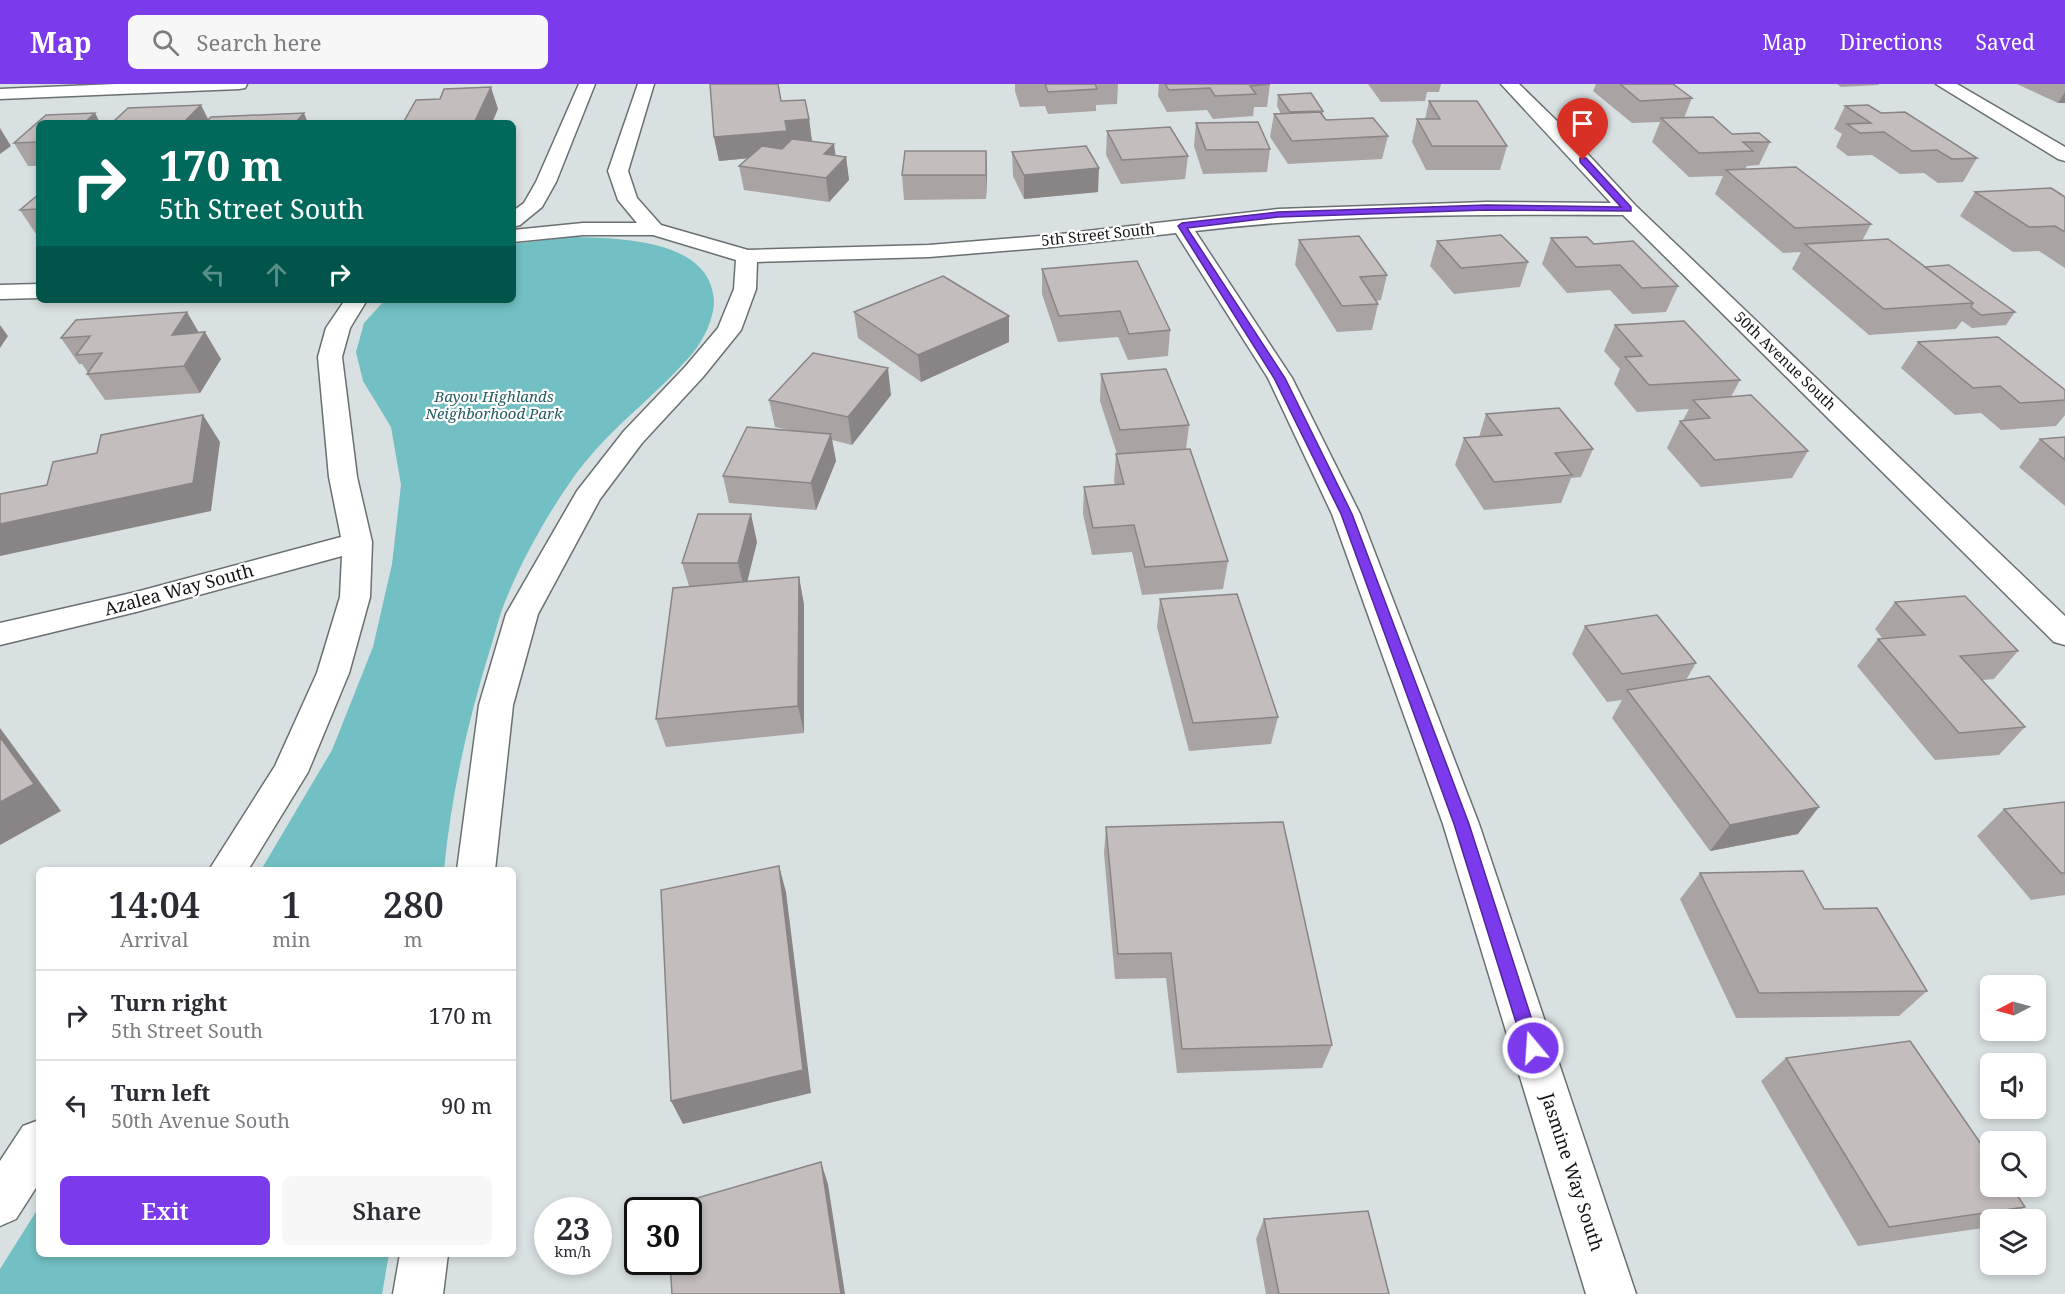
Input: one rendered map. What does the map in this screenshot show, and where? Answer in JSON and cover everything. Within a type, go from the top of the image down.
[{"type":"street","points":[[0,94],[239,84]]},
{"type":"street","points":[[516,219],[532,207],[546,182],[587,84]]},
{"type":"street","points":[[646,84],[618,171],[627,200],[654,230]]},
{"type":"street","name":"50th Avenue South","points":[[1509,84],[1553,127],[1628,209],[2065,634]]},
{"type":"street","points":[[1944,84],[2065,155]]},
{"type":"street","name":"5th Street South","points":[[516,236],[583,229],[654,230],[747,256],[929,251],[1052,241],[1278,215],[1486,208],[1628,209]]},
{"type":"street","name":"Jasmine Way South","points":[[1182,226],[1280,378],[1346,514],[1461,824],[1611,1294]]},
{"type":"street","points":[[477,867],[496,705],[522,614],[587,497],[633,437],[694,372],[729,330],[745,289],[747,256]]},
{"type":"street","points":[[0,292],[36,291]]},
{"type":"street","points":[[230,867],[290,772],[333,673],[355,597],[357,542],[343,477],[330,357],[338,328],[354,303]]},
{"type":"street","name":"Azalea Way South","points":[[0,634],[136,603],[357,542]]},
{"type":"street","points":[[0,1203],[36,1147]]},
{"type":"street","points":[[418,1294],[424,1257]]},
{"type":"green space","name":"Bayou Highlands Neighborhood Park","points":[[571,237],[612,239],[635,241],[679,253],[697,265],[709,280],[714,301],[710,322],[692,354],[586,461],[545,521],[528,551],[507,597],[481,680],[461,761],[444,867],[263,867],[332,750],[373,647],[392,564],[401,485],[391,427],[363,381],[356,352],[364,323],[382,303],[516,303],[516,244]]},
{"type":"green space","points":[[36,1212],[36,1257],[388,1257],[382,1294],[0,1294],[0,1269]]},
{"type":"building","points":[[710,84],[778,84],[781,101],[805,100],[809,119],[785,121],[787,131],[714,137]]},
{"type":"building","points":[[1045,84],[1095,84],[1097,89],[1048,92]]},
{"type":"building","points":[[1165,84],[1270,84],[1250,86],[1256,94],[1215,96],[1210,88],[1169,90]]},
{"type":"building","points":[[1620,84],[1673,84],[1692,98],[1640,101]]},
{"type":"building","points":[[491,87],[475,120],[405,120],[416,100],[440,99],[444,89]]},
{"type":"building","points":[[1311,93],[1323,111],[1290,112],[1278,95]]},
{"type":"building","points":[[1429,101],[1477,101],[1507,146],[1432,146],[1417,119],[1440,119]]},
{"type":"building","points":[[201,105],[186,120],[115,120],[128,108]]},
{"type":"building","points":[[1868,105],[1881,113],[1905,112],[1977,158],[1952,159],[1937,150],[1912,151],[1884,132],[1860,133],[1847,124],[1871,123],[1845,106]]},
{"type":"building","points":[[1320,112],[1326,120],[1373,118],[1388,136],[1292,141],[1274,114]]},
{"type":"building","points":[[95,113],[87,120],[40,120],[46,115]]},
{"type":"building","points":[[304,113],[298,120],[208,120],[211,117]]},
{"type":"building","points":[[1713,117],[1732,134],[1759,133],[1770,142],[1743,142],[1753,151],[1699,153],[1661,118]]},
{"type":"building","points":[[1258,122],[1270,149],[1206,150],[1196,123]]},
{"type":"building","points":[[36,124],[36,142],[14,143]]},
{"type":"building","points":[[1170,127],[1188,156],[1122,160],[1107,131]]},
{"type":"building","points":[[792,139],[834,144],[824,154],[846,157],[826,178],[739,166],[762,146],[782,149]]},
{"type":"building","points":[[1086,146],[1099,168],[1024,175],[1012,152]]},
{"type":"building","points":[[905,151],[986,151],[986,175],[902,175]]},
{"type":"building","points":[[1796,167],[1871,224],[1795,228],[1726,170]]},
{"type":"building","points":[[2051,188],[2065,197],[2065,232],[2055,226],[2029,227],[1975,192]]},
{"type":"building","points":[[36,197],[36,209],[20,210]]},
{"type":"building","points":[[1501,235],[1528,262],[1461,268],[1437,241]]},
{"type":"building","points":[[1359,236],[1387,275],[1360,277],[1378,304],[1342,306],[1299,240]]},
{"type":"building","points":[[1587,237],[1594,244],[1633,241],[1678,286],[1642,288],[1620,265],[1576,267],[1551,238]]},
{"type":"building","points":[[1888,239],[1973,303],[1884,309],[1805,244]]},
{"type":"building","points":[[1137,261],[1170,330],[1129,334],[1120,311],[1059,316],[1042,269]]},
{"type":"building","points":[[1949,265],[2015,312],[1981,315],[1971,307],[1973,303],[1925,267]]},
{"type":"building","points":[[943,276],[1009,316],[918,355],[854,312]]},
{"type":"building","points":[[187,312],[172,335],[205,332],[184,366],[87,374],[102,353],[76,355],[90,336],[61,338],[76,320]]},
{"type":"building","points":[[1684,321],[1740,380],[1649,385],[1625,357],[1642,356],[1615,325]]},
{"type":"building","points":[[1998,337],[2065,390],[2065,400],[2020,403],[2000,386],[1973,388],[1918,342]]},
{"type":"building","points":[[813,353],[888,368],[848,417],[769,400]]},
{"type":"building","points":[[1166,369],[1189,425],[1120,430],[1101,374]]},
{"type":"building","points":[[1751,395],[1808,451],[1715,460],[1680,421],[1710,418],[1693,400]]},
{"type":"building","points":[[1559,408],[1593,449],[1555,453],[1572,475],[1494,482],[1464,438],[1502,435],[1486,414]]},
{"type":"building","points":[[203,415],[193,483],[0,524],[0,494],[47,485],[53,462],[97,453],[101,435]]},
{"type":"building","points":[[747,427],[831,434],[811,483],[723,476]]},
{"type":"building","points":[[2065,437],[2065,460],[2040,439]]},
{"type":"building","points":[[1190,449],[1228,561],[1145,567],[1134,525],[1093,528],[1084,487],[1124,484],[1116,454]]},
{"type":"building","points":[[698,514],[751,514],[738,563],[682,563]]},
{"type":"building","points":[[799,577],[798,706],[656,719],[673,588]]},
{"type":"building","points":[[1237,594],[1278,717],[1193,723],[1160,599]]},
{"type":"building","points":[[1965,596],[2018,651],[1960,656],[2025,727],[1959,733],[1878,639],[1925,635],[1895,602]]},
{"type":"building","points":[[1657,615],[1696,663],[1622,674],[1585,626]]},
{"type":"building","points":[[1709,676],[1819,807],[1730,825],[1627,690]]},
{"type":"building","points":[[0,737],[34,784],[0,802]]},
{"type":"building","points":[[2065,802],[2065,873],[2061,873],[2004,809]]},
{"type":"building","points":[[1283,822],[1332,1045],[1182,1049],[1171,953],[1118,954],[1106,827]]},
{"type":"building","points":[[779,866],[803,1070],[671,1101],[661,890]]},
{"type":"building","points":[[1803,871],[1824,909],[1877,908],[1927,991],[1759,993],[1700,873]]},
{"type":"building","points":[[1910,1041],[1980,1142],[1980,1197],[2018,1197],[2025,1207],[1980,1209],[1980,1214],[1889,1227],[1786,1058]]},
{"type":"building","points":[[821,1162],[841,1294],[672,1294],[671,1275],[702,1275],[700,1197]]},
{"type":"building","points":[[1368,1211],[1389,1294],[1279,1294],[1264,1219]]},
{"type":"route","points":[[1533,1048],[1461,824],[1346,514],[1280,378],[1182,226],[1278,215],[1340,212],[1486,208],[1628,209],[1583,160]]}]
